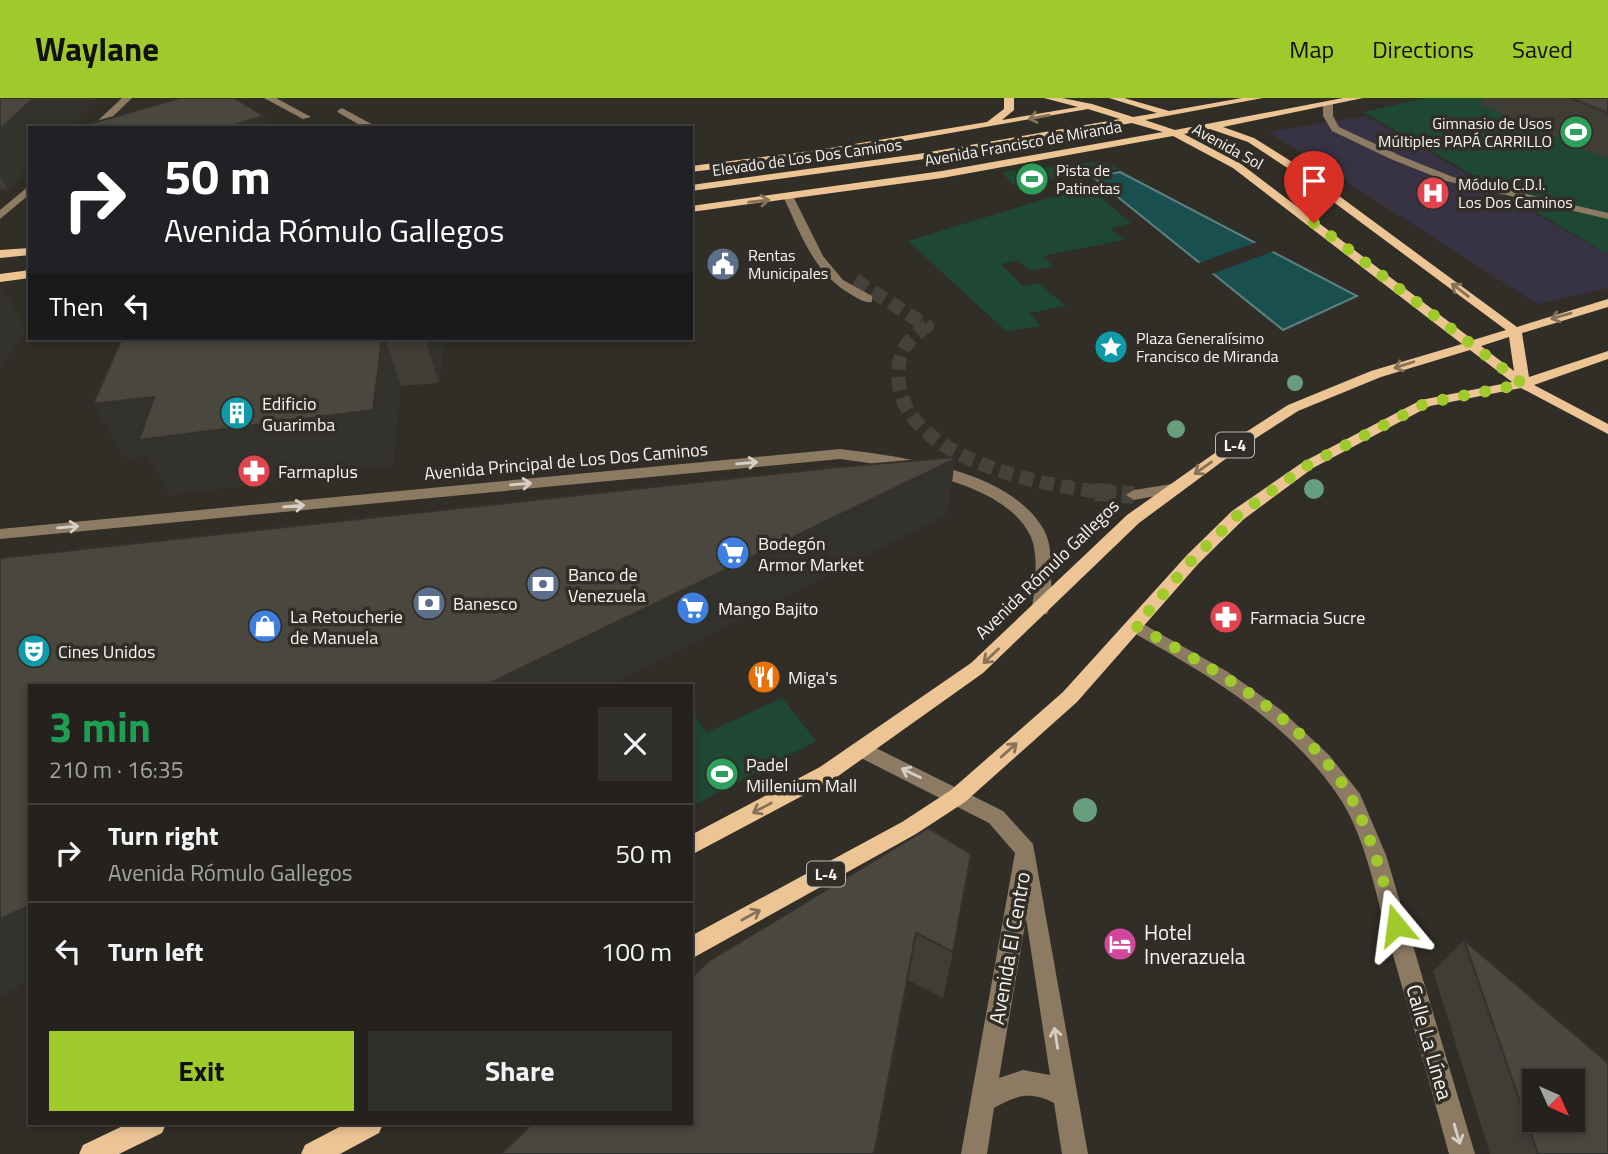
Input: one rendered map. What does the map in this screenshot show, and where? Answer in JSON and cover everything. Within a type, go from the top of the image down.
[{"type":"main road","points":[[980,127],[1001,118],[1009,110],[1009,98]]},
{"type":"main road","name":"Avenida Sol","points":[[1049,98],[1092,107],[1172,132],[1237,166],[1523,384],[1608,430]]},
{"type":"main road","name":"Avenida Sol","points":[[1114,98],[1251,140],[1293,167],[1515,331]]},
{"type":"main road","name":"Avenida Francisco de Miranda","points":[[693,169],[818,153],[1148,98]]},
{"type":"main road","points":[[1195,98],[1192,108],[1215,118],[1271,113]]},
{"type":"main road","name":"Elevado de Los Dos Caminos","points":[[693,188],[918,157],[1258,98]]},
{"type":"main road","name":"Avenida Francisco de Miranda","points":[[693,209],[789,198],[1358,98]]},
{"type":"main road","points":[[980,127],[1032,140],[1039,148],[1016,160]]},
{"type":"main road","points":[[0,254],[28,251]]},
{"type":"main road","points":[[0,278],[28,274]]},
{"type":"main road","name":"Avenida Rómulo Gallegos","points":[[693,845],[827,773],[864,750],[977,668],[1041,610],[1096,552],[1172,489],[1293,408],[1376,374],[1608,303]]},
{"type":"main road","points":[[1515,331],[1523,384]]},
{"type":"main road","name":"L-4","points":[[693,947],[909,828],[958,796],[1069,697],[1136,626],[1193,559],[1238,515],[1308,465],[1426,403],[1523,384],[1608,355]]},
{"type":"main road","points":[[92,1154],[151,1125]]},
{"type":"main road","points":[[314,1154],[368,1125]]},
{"type":"street","points":[[97,126],[127,98]]},
{"type":"street","points":[[269,98],[306,117]]},
{"type":"street","points":[[1328,104],[1328,116],[1335,129],[1397,158],[1450,179],[1608,216]]},
{"type":"street","points":[[342,111],[369,126]]},
{"type":"street","points":[[0,216],[28,190]]},
{"type":"street","points":[[789,198],[818,257],[839,283],[868,299]]},
{"type":"street","points":[[818,257],[855,280]]},
{"type":"street","name":"Avenida Principal de Los Dos Caminos","points":[[0,534],[840,454],[946,473],[980,487],[1010,505],[1037,532],[1044,570],[1041,610]]},
{"type":"street","points":[[1134,495],[1172,489]]},
{"type":"street","name":"Calle La Línea","points":[[1136,626],[1220,675],[1273,712],[1310,746],[1346,789],[1373,849],[1462,1154]]},
{"type":"street","name":"Avenida El Centro","points":[[864,750],[996,817],[1026,851],[974,1154]]},
{"type":"street","points":[[1026,851],[1075,1154]]},
{"type":"street","points":[[984,1101],[1009,1085],[1026,1080],[1047,1085],[1065,1096]]},
{"type":"shaded area","name":"Módulo C.D.I. Los Dos Caminos","points":[[1366,116],[1608,255],[1608,288],[1537,304],[1269,132]]},
{"type":"green space","points":[[1426,98],[1608,98],[1608,254],[1364,112]]},
{"type":"green space","name":"Pista de Patinetas","points":[[1101,161],[1119,169],[1013,185],[1002,172]]},
{"type":"green space","points":[[1087,186],[1131,223],[1111,228],[1124,240],[1043,256],[1053,266],[1031,271],[1017,260],[1001,264],[1023,286],[1038,283],[1066,306],[1029,313],[1041,326],[1006,331],[908,241]]},
{"type":"green space","name":"Padel Millenium Mall","points":[[782,698],[816,741],[693,806],[693,712],[706,733]]},
{"type":"water","points":[[1120,172],[1357,296],[1283,330],[1093,177]]},
{"type":"pier","points":[[1260,241],[1277,250],[1209,275],[1196,264]]},
{"type":"building","points":[[0,98],[34,98],[0,129]]},
{"type":"building","points":[[180,98],[234,98],[264,116],[231,126],[82,126]]},
{"type":"building","points":[[1571,98],[1608,98],[1608,113]]},
{"type":"building","name":"Edificio Guarimba","points":[[121,340],[382,340],[373,410],[139,440],[154,397],[93,404]]},
{"type":"building","points":[[955,459],[488,684],[28,684],[28,906],[0,919],[0,558],[829,468]]},
{"type":"building","points":[[928,828],[971,854],[953,952],[916,933],[874,1154],[502,1153],[531,1125],[693,1125],[693,976],[709,961]]},
{"type":"building","points":[[1464,940],[1608,1063],[1608,1154],[1538,1154],[1530,1132],[1586,1132],[1586,1069],[1522,1069],[1522,1108]]},
{"type":"tunnel","points":[[855,280],[927,326],[912,338],[903,350],[898,374],[909,412],[929,434],[957,453],[991,468],[1027,479],[1124,494]]},
{"type":"tunnel","points":[[1095,492],[1134,495]]},
{"type":"place","name":"Gimnasio de Usos Múltiples PAPÁ CARRILLO","points":[[1576,132]]},
{"type":"place","name":"Pista de Patinetas","points":[[1032,179]]},
{"type":"place","name":"Módulo C.D.I. Los Dos Caminos","points":[[1433,193]]},
{"type":"place","name":"Rentas Municipales","points":[[723,264]]},
{"type":"place","name":"Plaza Generalísimo Francisco de Miranda","points":[[1111,347]]},
{"type":"place","name":"Edificio Guarimba","points":[[237,413]]},
{"type":"place","name":"Farmaplus","points":[[254,471]]},
{"type":"place","name":"Bodegón Armor Market","points":[[733,553]]},
{"type":"place","name":"Banco de Venezuela","points":[[543,584]]},
{"type":"place","name":"Banesco","points":[[429,603]]},
{"type":"place","name":"Mango Bajito","points":[[693,608]]},
{"type":"place","name":"Farmacia Sucre","points":[[1226,617]]},
{"type":"place","name":"La Retoucherie de Manuela","points":[[265,626]]},
{"type":"place","name":"Cines Unidos","points":[[34,651]]},
{"type":"place","name":"Miga's","points":[[764,677]]},
{"type":"place","name":"Padel Millenium Mall","points":[[722,774]]},
{"type":"place","name":"Hotel Inverazuela","points":[[1120,944]]},
{"type":"route","points":[[1314,223],[1523,384],[1426,403],[1308,465],[1238,515],[1193,559],[1136,626],[1231,681],[1273,712],[1310,746],[1346,789],[1373,849],[1396,925]]}]
